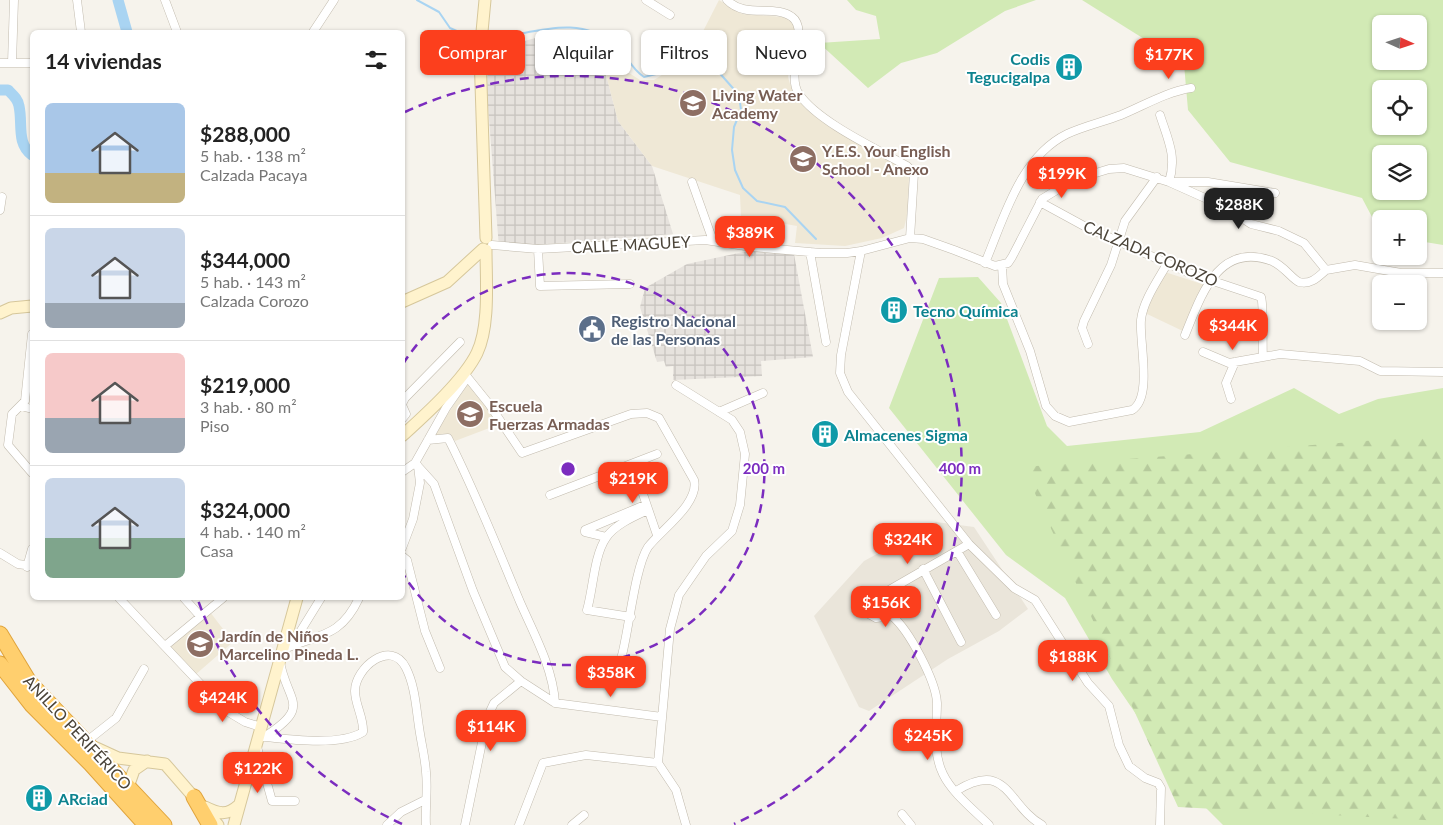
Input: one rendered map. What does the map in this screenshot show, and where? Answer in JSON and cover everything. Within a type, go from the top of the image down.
[{"type":"highway","name":"ANILLO PERIFÉRICO","points":[[0,634],[3,657],[32,705],[91,764],[146,825]]},
{"type":"highway","name":"ANILLO PERIFÉRICO","points":[[3,657],[90,744],[164,825]]},
{"type":"highway","points":[[198,801],[194,801],[215,824]]},
{"type":"street","points":[[12,63],[14,0]]},
{"type":"street","points":[[77,0],[81,30]]},
{"type":"street","points":[[165,0],[176,30]]},
{"type":"street","points":[[314,30],[334,0]]},
{"type":"street","points":[[405,541],[414,519],[420,483],[417,464],[428,440],[466,376],[477,353],[484,330],[487,246],[481,40],[485,0]]},
{"type":"street","points":[[646,0],[670,15]]},
{"type":"street","points":[[727,0],[739,8],[783,13],[793,18],[798,26],[794,78],[798,94],[830,122],[907,166],[914,173],[910,238]]},
{"type":"street","points":[[0,63],[30,63]]},
{"type":"street","points":[[985,262],[1021,180],[1047,148],[1068,133],[1122,114],[1171,91],[1191,88]]},
{"type":"street","points":[[1160,115],[1173,156],[1174,167],[1170,182]]},
{"type":"street","points":[[1167,264],[1154,285],[1141,318],[1144,351],[1140,401],[1132,410],[1104,414],[1076,422],[1065,421],[1055,416],[1046,406],[1030,351],[1002,284],[1002,265],[1012,257],[1040,202],[1052,192],[1073,180],[1109,169],[1134,170],[1157,177],[1224,207],[1251,224],[1280,231],[1304,243],[1326,270]]},
{"type":"street","points":[[1088,344],[1082,328],[1084,321],[1111,265],[1120,240],[1124,221],[1157,177]]},
{"type":"street","points":[[692,182],[712,241]]},
{"type":"street","points":[[1170,182],[1208,182],[1276,192]]},
{"type":"street","points":[[0,210],[2,197]]},
{"type":"street","name":"CALZADA COROZO","points":[[1040,202],[1084,226],[1120,240],[1167,264],[1261,297],[1263,304],[1261,322],[1263,357]]},
{"type":"street","name":"CALLE MAGUEY","points":[[487,246],[538,249],[652,241],[712,241],[752,247],[810,252],[861,251],[910,238],[923,239],[995,266],[1002,265]]},
{"type":"street","points":[[405,301],[430,291],[462,270],[487,246]]},
{"type":"street","points":[[538,249],[540,286],[630,284]]},
{"type":"street","points":[[861,251],[840,355],[840,373],[848,392],[969,544],[1014,588],[1035,600],[1088,683],[1109,706],[1119,745],[1129,766],[1145,778],[1158,783],[1161,788],[1160,825]]},
{"type":"street","points":[[810,252],[826,342]]},
{"type":"street","points":[[1185,335],[1210,279],[1228,261],[1238,259],[1269,260],[1286,269],[1294,278],[1301,282],[1313,281],[1326,270],[1355,265],[1401,273],[1443,273]]},
{"type":"street","points":[[462,270],[472,271],[478,275],[486,289]]},
{"type":"street","points":[[1,309],[30,306]]},
{"type":"street","points":[[405,398],[460,342]]},
{"type":"street","points":[[1203,352],[1223,362],[1235,362],[1280,354],[1360,361],[1380,371],[1443,372]]},
{"type":"street","points":[[30,353],[25,401],[12,414],[8,446],[30,471]]},
{"type":"street","points":[[1231,399],[1226,383],[1235,362]]},
{"type":"street","points":[[405,433],[466,376]]},
{"type":"street","points":[[466,376],[490,404],[522,453],[631,414],[647,413],[659,418],[696,487],[692,498],[678,516],[657,535],[646,550],[622,655]]},
{"type":"street","points":[[676,385],[732,420],[740,432],[745,454],[740,505],[732,531],[706,556],[679,595],[674,607],[665,663],[658,763],[676,790],[686,825]]},
{"type":"street","points":[[719,412],[763,393]]},
{"type":"street","points":[[21,406],[30,408]]},
{"type":"street","points":[[428,440],[448,438],[460,462],[489,526],[536,640],[554,689],[556,703]]},
{"type":"street","points":[[550,495],[657,454]]},
{"type":"street","points":[[405,470],[417,464]]},
{"type":"street","points":[[417,464],[434,484],[472,591],[499,657],[505,667],[521,681],[556,703],[662,717]]},
{"type":"street","points":[[633,464],[657,535]]},
{"type":"street","points":[[631,617],[587,610],[601,548],[606,537],[647,507]]},
{"type":"street","points":[[606,537],[585,532],[585,530],[647,507]]},
{"type":"street","points":[[969,544],[865,604],[865,608],[867,612],[876,618],[892,616],[903,625],[927,669],[937,700],[935,728],[937,753],[943,774],[956,791],[989,825]]},
{"type":"street","points":[[957,551],[996,615]]},
{"type":"street","points":[[0,553],[30,566]]},
{"type":"street","points":[[405,558],[407,560],[425,631],[440,668]]},
{"type":"street","points":[[923,569],[961,642]]},
{"type":"street","points":[[121,600],[225,710],[245,722],[260,736],[272,801],[295,801]]},
{"type":"street","points":[[186,600],[200,616]]},
{"type":"street","points":[[165,646],[220,600]]},
{"type":"street","points":[[215,824],[235,821],[284,651],[297,600]]},
{"type":"street","points":[[260,736],[278,728],[289,717],[294,706],[292,694],[285,679],[284,651],[320,600]]},
{"type":"street","points":[[284,651],[325,636],[339,626],[358,600]]},
{"type":"street","points":[[260,736],[326,740],[357,736],[363,732],[355,690],[368,664],[381,656],[391,654],[399,658],[406,667],[416,702],[427,773],[426,825]]},
{"type":"street","points":[[144,669],[116,718],[90,744],[118,758],[165,764],[198,801],[223,814],[231,812],[239,805]]},
{"type":"street","points":[[466,825],[487,718],[494,703],[521,681]]},
{"type":"street","points":[[519,825],[543,763],[586,755],[658,763]]},
{"type":"street","points":[[128,787],[134,770],[147,761]]},
{"type":"street","points":[[956,791],[972,781],[996,782],[1007,788],[1034,820],[1042,825]]},
{"type":"street","points":[[387,825],[401,812],[425,800]]},
{"type":"street","points":[[902,814],[911,825]]},
{"type":"street","points":[[572,825],[584,815]]},
{"type":"shaded area","points":[[719,0],[742,14],[784,17],[791,21],[795,30],[737,30],[737,75],[788,75],[790,84],[805,108],[831,128],[903,169],[909,176],[908,211],[904,228],[882,238],[845,246],[795,243],[797,226],[741,216],[740,195],[652,166],[618,121],[606,75],[631,74],[640,80],[654,80],[662,75],[727,75],[727,30],[704,30]]},
{"type":"shaded area","points":[[535,38],[535,75],[606,75],[618,121],[652,166],[673,234],[499,248],[487,93],[487,75],[525,75],[525,41]]},
{"type":"shaded area","points":[[748,251],[794,254],[813,357],[761,361],[762,376],[673,380],[673,366],[666,367],[664,361],[657,362],[640,307],[645,288],[687,264]]},
{"type":"shaded area","points":[[1165,272],[1208,286],[1187,333],[1145,313]]},
{"type":"shaded area","name":"Escuela Fuerzas Armadas","points":[[468,383],[500,424],[455,441],[451,436],[432,438]]},
{"type":"shaded area","points":[[936,522],[974,527],[1028,609],[999,631],[948,659],[869,711],[859,707],[814,616],[864,561]]},
{"type":"shaded area","name":"Jardín de Niños Marcelino Pineda L.","points":[[210,612],[233,642],[195,675],[167,646]]},
{"type":"green space","points":[[847,0],[1036,0],[1005,11],[937,53],[901,63],[868,88],[825,49],[825,43],[880,39],[876,16],[856,10]]},
{"type":"green space","points":[[1082,0],[1443,0],[1443,245],[1427,242],[1427,210],[1372,210],[1372,217],[1362,198],[1230,162],[1188,110],[1184,64]]},
{"type":"green space","points":[[978,277],[1001,303],[1047,426],[1067,446],[1200,432],[1294,388],[1339,414],[1378,399],[1443,388],[1443,825],[1223,825],[1188,790],[1112,679],[1065,598],[1006,555],[889,408],[939,278]]},
{"type":"green space","points":[[1443,435],[1443,821],[1178,807],[1023,467]]},
{"type":"waterway","points":[[118,0],[126,30]]},
{"type":"waterway","points":[[417,0],[439,12],[450,28],[454,30]]},
{"type":"waterway","points":[[525,33],[553,28],[569,28],[585,30],[600,35],[616,45],[635,69],[644,77],[660,73],[692,48],[700,51],[739,95],[741,110],[734,127],[732,150],[735,170],[743,188],[757,201],[785,207],[816,239]]},
{"type":"waterway","points":[[0,90],[8,90],[18,101],[22,139],[30,153]]},
{"type":"place","name":"Codis Tegucigalpa","points":[[1069,67]]},
{"type":"place","name":"Living Water Academy","points":[[693,103]]},
{"type":"place","name":"Y.E.S. Your English School - Anexo","points":[[803,159]]},
{"type":"place","name":"Tecno Química","points":[[894,310]]},
{"type":"place","name":"Registro Nacional de las Personas","points":[[592,329]]},
{"type":"place","name":"Escuela Fuerzas Armadas","points":[[470,414]]},
{"type":"place","name":"Almacenes Sigma","points":[[825,434]]},
{"type":"place","name":"Jardín de Niños Marcelino Pineda L.","points":[[200,644]]},
{"type":"place","name":"ARciad","points":[[39,798]]}]
